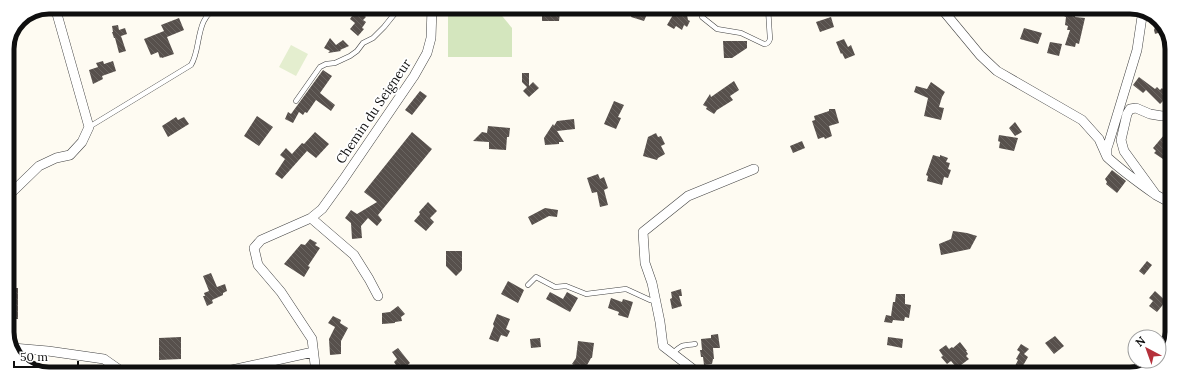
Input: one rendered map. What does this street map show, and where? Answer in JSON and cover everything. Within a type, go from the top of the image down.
[{"type":"street","points":[[14,191],[39,166],[56,158],[70,155],[82,142],[89,126],[57,14]]},
{"type":"street","name":"Chemin du Seigneur","points":[[315,367],[312,339],[281,292],[258,265],[254,248],[261,240],[311,218],[322,209],[414,76],[427,53],[431,38],[432,14]]},
{"type":"street","points":[[946,14],[980,55],[997,71],[1082,120],[1099,139],[1107,157],[1138,182],[1156,195],[1165,199]]},
{"type":"street","points":[[1107,157],[1107,148],[1137,50],[1142,17]]},
{"type":"street","points":[[1156,195],[1124,151],[1121,140],[1126,114],[1130,109],[1136,108],[1150,114],[1165,116]]},
{"type":"street","points":[[690,367],[664,346],[652,283],[645,263],[643,232],[688,196],[754,170]]},
{"type":"street","points":[[311,218],[354,255],[369,278],[378,296]]},
{"type":"street","points":[[19,348],[104,359],[115,367]]},
{"type":"street","points":[[245,367],[313,352]]},
{"type":"lane","points":[[89,126],[191,65],[195,59],[199,33],[206,19],[210,14]]},
{"type":"lane","points":[[296,101],[320,67],[326,64],[335,63],[353,53],[363,43],[373,38],[395,14]]},
{"type":"lane","points":[[702,17],[717,29],[741,33],[767,44],[770,39],[768,14]]},
{"type":"lane","points":[[528,285],[536,277],[555,287],[566,286],[586,294],[626,289],[650,300],[656,301]]},
{"type":"lane","points":[[673,353],[678,347],[695,344]]},
{"type":"green space","points":[[448,14],[500,14],[512,28],[512,57],[448,57]]},
{"type":"green space","points":[[291,45],[308,54],[296,76],[279,67]]},
{"type":"building","points":[[353,14],[365,14],[364,15],[366,17],[363,20],[366,22],[362,28],[364,29],[358,36],[350,29],[355,23],[350,19]]},
{"type":"building","points":[[542,14],[560,14],[559,21],[542,21]]},
{"type":"building","points":[[632,14],[647,14],[644,21],[631,17]]},
{"type":"building","points":[[673,14],[687,15],[688,20],[690,21],[687,27],[684,25],[682,30],[676,26],[674,29],[667,25]]},
{"type":"building","points":[[1064,14],[1076,14],[1075,17],[1085,18],[1079,44],[1076,43],[1075,47],[1065,45],[1070,30],[1067,30],[1068,26],[1065,25],[1066,17],[1064,16]]},
{"type":"building","points":[[831,17],[834,27],[820,32],[816,22]]},
{"type":"building","points":[[179,18],[184,30],[167,37],[174,54],[162,58],[160,58],[158,52],[151,55],[144,39],[164,31],[161,25]]},
{"type":"building","points":[[118,25],[119,30],[125,28],[127,34],[121,36],[126,51],[119,53],[112,32],[112,26]]},
{"type":"building","points":[[1156,25],[1160,32],[1155,34],[1154,30]]},
{"type":"building","points":[[1024,28],[1042,33],[1038,44],[1020,39]]},
{"type":"building","points":[[330,38],[336,45],[343,40],[349,46],[340,50],[341,51],[328,53],[330,51],[324,48]]},
{"type":"building","points":[[844,39],[848,47],[851,45],[855,55],[845,59],[836,42]]},
{"type":"building","points":[[723,41],[747,41],[747,48],[732,58],[724,58]]},
{"type":"building","points":[[1050,42],[1062,44],[1059,56],[1047,53]]},
{"type":"building","points":[[103,61],[104,64],[113,61],[116,71],[102,76],[103,79],[93,84],[89,70],[98,67],[96,63]]},
{"type":"building","points":[[323,70],[332,76],[320,93],[335,105],[331,111],[316,100],[307,113],[305,112],[303,115],[299,112],[293,123],[285,119],[288,112],[291,114]]},
{"type":"building","points":[[522,73],[529,73],[529,86],[533,82],[539,88],[529,97],[523,91],[527,87],[522,82]]},
{"type":"building","points":[[1139,77],[1155,89],[1157,87],[1160,90],[1162,88],[1165,91],[1165,101],[1160,104],[1146,90],[1143,93],[1133,85]]},
{"type":"building","points":[[734,81],[739,90],[730,96],[733,100],[717,110],[714,114],[706,109],[707,107],[703,105],[710,94],[711,97]]},
{"type":"building","points":[[931,82],[945,92],[939,107],[944,108],[941,120],[924,116],[928,98],[914,92],[916,86],[927,89]]},
{"type":"building","points":[[420,91],[427,96],[412,115],[405,110]]},
{"type":"building","points":[[614,101],[624,105],[618,117],[621,118],[616,129],[604,124]]},
{"type":"building","points":[[829,109],[835,109],[839,123],[829,126],[832,136],[825,139],[824,137],[818,139],[812,121],[815,120],[814,116],[829,111]]},
{"type":"building","points":[[257,116],[273,127],[259,146],[244,136]]},
{"type":"building","points":[[176,117],[178,120],[184,117],[189,124],[168,137],[162,126]]},
{"type":"building","points":[[574,119],[575,129],[557,131],[564,142],[545,145],[544,138],[553,124],[554,126],[557,121]]},
{"type":"building","points":[[1015,122],[1022,132],[1015,136],[1009,128]]},
{"type":"building","points":[[488,126],[510,128],[509,137],[507,137],[506,150],[489,149],[489,142],[473,141],[482,132],[487,133]]},
{"type":"building","points":[[315,132],[329,144],[316,158],[307,151],[282,179],[275,174],[285,159],[280,155],[286,148],[292,154]]},
{"type":"building","points":[[412,132],[432,149],[378,215],[382,220],[377,226],[368,218],[361,226],[362,238],[352,239],[351,223],[345,218],[351,210],[357,214],[377,202],[364,192]]},
{"type":"building","points":[[656,133],[658,137],[661,136],[665,144],[661,146],[665,154],[657,160],[643,156],[648,137]]},
{"type":"building","points":[[999,135],[1018,138],[1014,151],[999,148]]},
{"type":"building","points":[[1164,135],[1165,136],[1165,156],[1163,159],[1154,153],[1156,151],[1153,148]]},
{"type":"building","points":[[802,141],[805,148],[793,153],[790,146]]},
{"type":"building","points":[[933,155],[940,157],[940,155],[948,158],[946,162],[950,163],[948,169],[951,170],[948,178],[944,177],[942,185],[927,181],[928,176],[926,175]]},
{"type":"building","points":[[1112,170],[1126,181],[1117,193],[1106,184],[1107,182],[1105,179]]},
{"type":"building","points":[[598,174],[600,179],[604,177],[608,188],[604,190],[608,205],[600,207],[597,192],[592,193],[587,178]]},
{"type":"building","points":[[428,202],[437,211],[430,218],[434,222],[426,231],[414,221],[420,214],[419,212]]},
{"type":"building","points":[[545,208],[558,210],[557,217],[549,216],[532,225],[528,217]]},
{"type":"building","points":[[953,231],[977,236],[970,249],[941,255],[939,244],[951,239]]},
{"type":"building","points":[[310,239],[317,243],[315,245],[320,248],[308,266],[310,267],[304,277],[284,264],[301,244],[305,245]]},
{"type":"building","points":[[446,251],[462,251],[462,270],[456,276],[446,266]]},
{"type":"building","points":[[1147,261],[1152,265],[1144,275],[1139,271]]},
{"type":"building","points":[[211,273],[217,287],[225,284],[227,291],[223,293],[223,295],[212,300],[213,303],[207,306],[203,296],[205,296],[204,293],[209,291],[203,276]]},
{"type":"building","points":[[508,281],[524,290],[518,303],[501,294]]},
{"type":"building","points":[[14,288],[18,288],[18,319],[14,319]]},
{"type":"building","points":[[681,289],[682,296],[679,296],[682,306],[672,309],[670,299],[672,298],[671,292]]},
{"type":"building","points":[[1155,291],[1165,300],[1165,302],[1157,312],[1149,306],[1153,301],[1149,298]]},
{"type":"building","points":[[550,292],[563,299],[567,292],[578,298],[570,312],[546,299]]},
{"type":"building","points":[[896,294],[905,294],[905,304],[911,305],[909,318],[905,317],[904,321],[893,320],[892,323],[884,322],[886,315],[891,316]]},
{"type":"building","points":[[611,298],[622,302],[623,299],[633,302],[628,318],[618,315],[619,312],[608,308]]},
{"type":"building","points":[[398,306],[405,314],[401,317],[402,321],[382,324],[382,313],[390,312]]},
{"type":"building","points":[[497,314],[510,319],[506,329],[510,331],[507,337],[501,335],[498,342],[489,339]]},
{"type":"building","points":[[333,316],[341,320],[340,323],[348,328],[341,341],[341,354],[330,355],[329,339],[335,327],[328,323]]},
{"type":"building","points":[[718,334],[720,348],[713,348],[714,359],[712,364],[704,365],[700,350],[702,350],[701,339],[711,338],[711,335]]},
{"type":"building","points":[[1055,336],[1064,346],[1054,354],[1045,343]]},
{"type":"building","points":[[181,337],[181,359],[159,360],[159,338]]},
{"type":"building","points":[[888,337],[903,339],[902,348],[887,345]]},
{"type":"building","points":[[540,338],[541,347],[531,348],[530,339]]},
{"type":"building","points":[[578,341],[594,343],[592,358],[586,367],[584,365],[582,367],[577,367],[572,364],[576,358]]},
{"type":"building","points":[[960,342],[968,354],[966,356],[969,359],[958,367],[956,367],[951,361],[947,364],[941,357],[943,356],[939,350],[946,345],[949,349],[952,347],[953,348]]},
{"type":"building","points":[[1021,344],[1029,349],[1024,354],[1028,357],[1022,367],[1014,367],[1018,360],[1016,359],[1020,352],[1017,350]]},
{"type":"building","points":[[398,348],[410,363],[405,367],[397,367],[394,362],[397,359],[392,352]]}]
